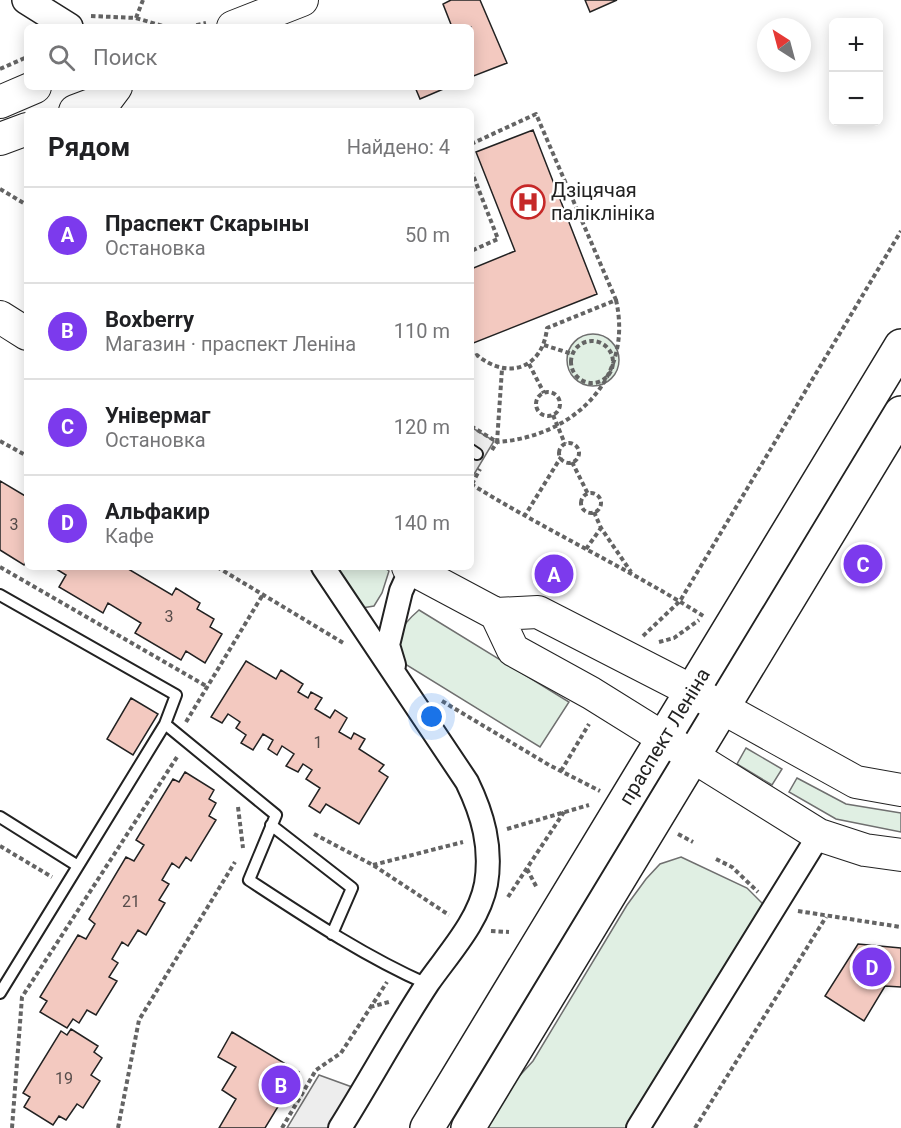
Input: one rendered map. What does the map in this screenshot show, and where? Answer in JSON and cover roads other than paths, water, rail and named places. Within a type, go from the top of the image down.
[{"type":"main road","points":[[241,24],[302,0]]},
{"type":"main road","points":[[0,102],[28,90]]},
{"type":"main road","points":[[83,108],[107,99],[114,90]]},
{"type":"main road","points":[[0,139],[24,130]]},
{"type":"main road","points":[[0,317],[24,332]]},
{"type":"main road","name":"праспект Леніна","points":[[427,1128],[901,346]]},
{"type":"main road","name":"праспект Леніна","points":[[468,1128],[901,413]]},
{"type":"main road","points":[[414,570],[496,614],[538,612],[722,708],[856,782],[901,790]]},
{"type":"main road","points":[[496,614],[513,650],[591,693],[819,835],[865,850],[901,855]]},
{"type":"street","points":[[26,0],[77,20]]},
{"type":"street","points":[[325,570],[398,675],[467,782],[480,810],[486,837],[485,886],[477,929],[427,984],[340,1128]]},
{"type":"street","points":[[398,675],[388,645],[401,591],[409,570]]},
{"type":"street","points":[[638,1128],[773,906],[819,835]]},
{"type":"lane","points":[[0,595],[176,695],[165,724],[0,993]]},
{"type":"lane","points":[[165,724],[352,888],[332,934]]},
{"type":"lane","points":[[0,817],[78,866]]},
{"type":"lane","points":[[274,820],[249,880],[332,934],[395,970],[427,984]]},
{"type":"place","name":"Дзіцячая паліклініка","points":[[528,202]]},
{"type":"place","name":"Універмаг","points":[[863,564]]},
{"type":"place","name":"Праспект Скарыны","points":[[554,574]]},
{"type":"place","name":"Альфакир","points":[[872,967]]},
{"type":"place","name":"Boxberry","points":[[281,1085]]}]
